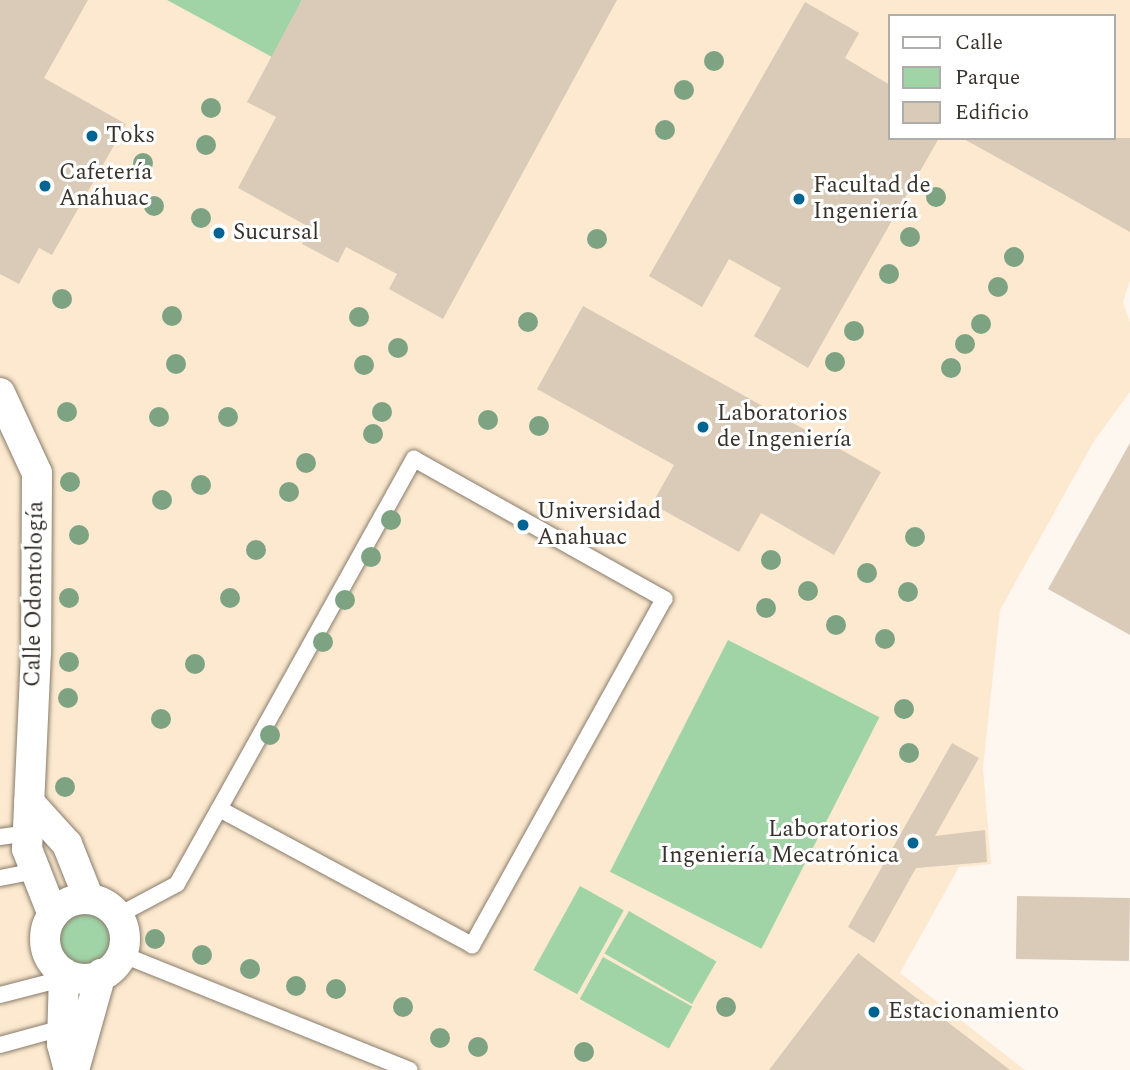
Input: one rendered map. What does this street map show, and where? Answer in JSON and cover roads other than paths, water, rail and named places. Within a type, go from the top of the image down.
[{"type":"street","name":"Calle Odontología","points":[[0,393],[37,473],[36,652],[29,802],[14,835],[27,849],[53,915]]},
{"type":"street","points":[[29,802],[67,844],[89,899]]},
{"type":"street","points":[[89,899],[102,903],[117,916],[124,933],[72,1070],[62,1044],[63,976],[47,953],[47,927],[53,915],[69,902],[89,899]]},
{"type":"street","points":[[63,976],[84,979],[111,964]]},
{"type":"lane","points":[[117,916],[177,884],[414,459],[664,599],[472,944],[219,809]]},
{"type":"lane","points":[[0,878],[35,871]]},
{"type":"lane","points":[[111,964],[408,1069]]},
{"type":"lane","points":[[0,995],[63,976]]},
{"type":"lane","points":[[0,1045],[62,1028]]},
{"type":"place","name":"Toks","points":[[92,136]]},
{"type":"place","name":"Cafetería Anáhuac","points":[[45,186]]},
{"type":"place","name":"Facultad de Ingeniería","points":[[799,199]]},
{"type":"place","name":"Sucursal","points":[[219,233]]},
{"type":"place","name":"Laboratorios de Ingeniería","points":[[703,427]]},
{"type":"place","name":"Universidad Anahuac","points":[[523,525]]},
{"type":"place","name":"Laboratorios Ingeniería Mecatrónica","points":[[913,843]]},
{"type":"place","name":"Estacionamiento","points":[[874,1012]]}]
